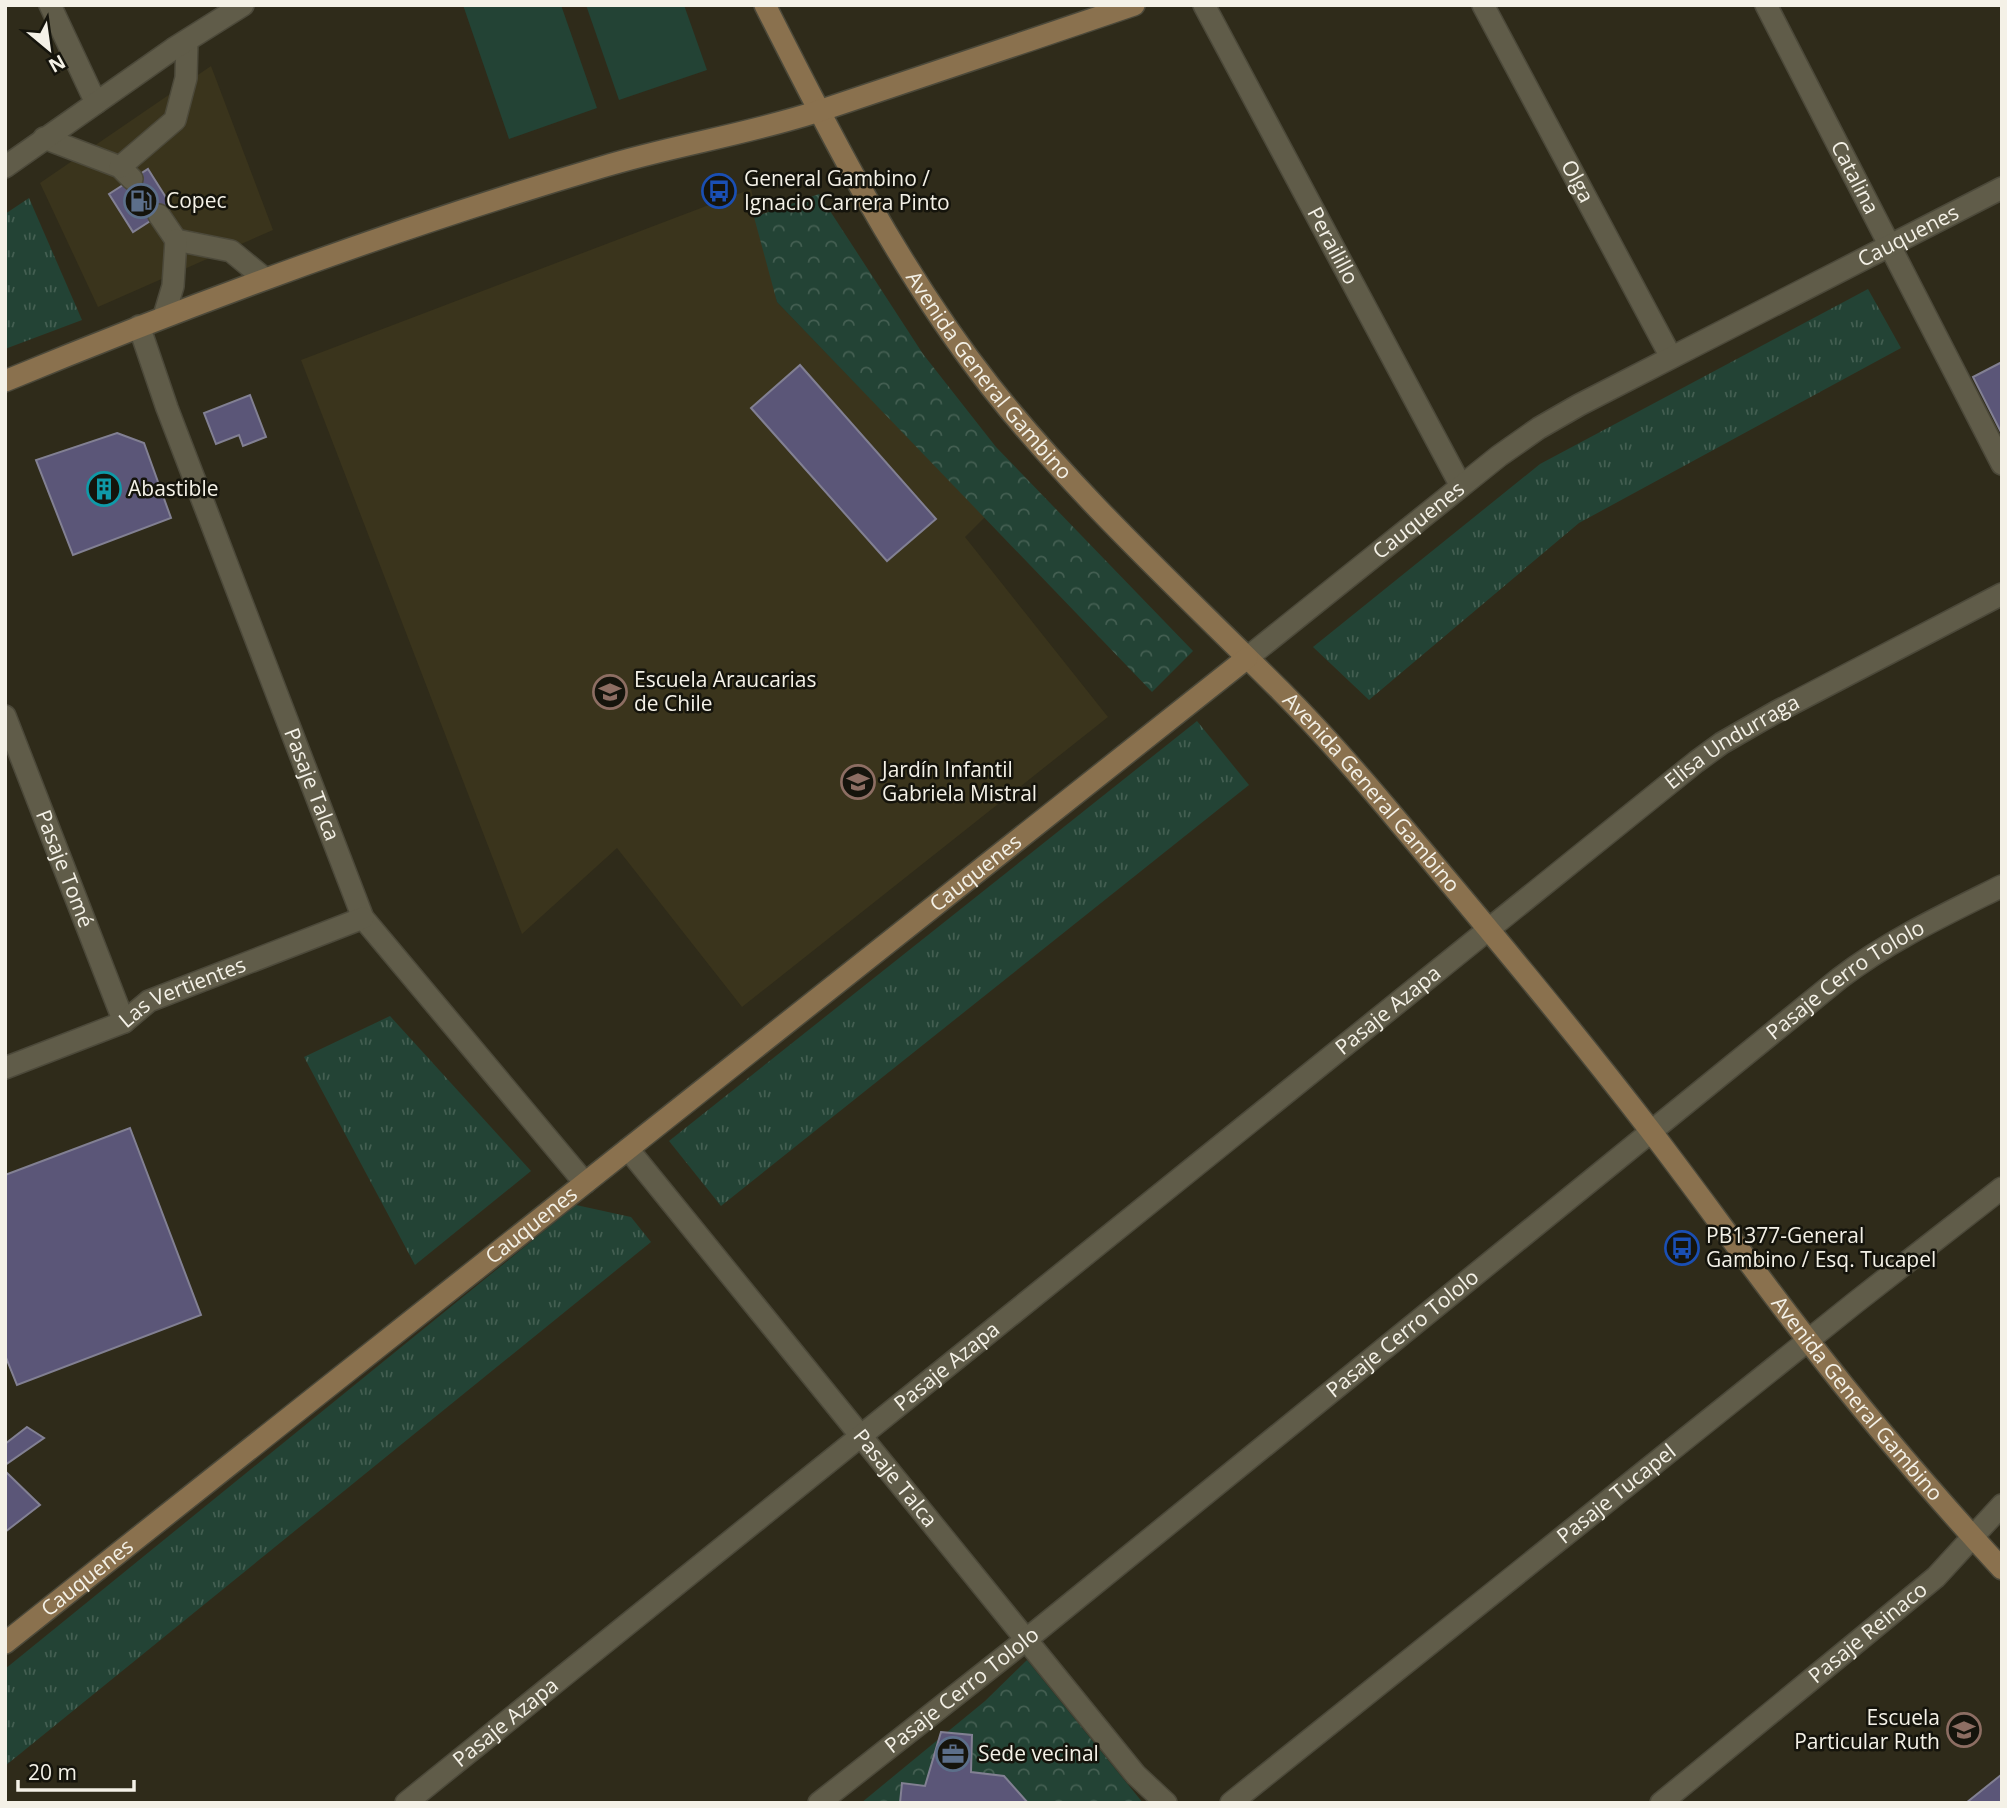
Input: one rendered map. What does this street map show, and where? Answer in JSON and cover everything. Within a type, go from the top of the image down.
[{"type":"street","points":[[50,5],[96,103]]},
{"type":"street","points":[[5,167],[243,5]]},
{"type":"street","name":"Avenida General Gambino","points":[[765,5],[819,111],[925,293],[992,389],[1094,504],[1365,782],[1651,1131],[1808,1341],[2002,1569]]},
{"type":"street","points":[[5,381],[264,278],[405,230],[603,166],[819,111],[1134,5]]},
{"type":"street","name":"Perailillo","points":[[1204,5],[1461,486]]},
{"type":"street","name":"Olga","points":[[1483,5],[1671,358]]},
{"type":"street","name":"Catalina","points":[[1766,5],[2002,464]]},
{"type":"street","points":[[44,138],[126,173],[174,120],[186,78],[187,41]]},
{"type":"street","name":"Cauquenes","points":[[5,1643],[1461,486],[1539,428],[2002,188]]},
{"type":"street","points":[[159,215],[176,240],[173,286],[164,316]]},
{"type":"street","points":[[176,240],[231,251],[264,278]]},
{"type":"street","name":"Pasaje Talca","points":[[139,326],[167,408],[363,918],[585,1183]]},
{"type":"street","name":"Elisa Undurraga","points":[[1488,929],[1722,743],[2002,594]]},
{"type":"street","name":"Pasaje Tomé","points":[[5,716],[124,1022]]},
{"type":"street","name":"Pasaje Cerro Tololo","points":[[819,1803],[1027,1639],[1864,960],[1907,934],[2002,886]]},
{"type":"street","name":"Las Vertientes","points":[[5,1068],[124,1022],[149,1001],[363,918]]},
{"type":"street","name":"Pasaje Azapa","points":[[406,1803],[1488,929]]},
{"type":"street","name":"Pasaje Talca","points":[[628,1149],[1136,1774],[1166,1803]]},
{"type":"street","name":"Pasaje Tucapel","points":[[1231,1803],[2002,1188]]},
{"type":"street","name":"Pasaje Reinaco","points":[[1661,1803],[1936,1577],[2002,1505]]},
{"type":"shaded area","points":[[211,66],[273,230],[98,307],[40,183]]},
{"type":"shaded area","name":"Escuela Araucarias de Chile","points":[[751,189],[777,302],[985,517],[965,537],[1108,717],[742,1007],[617,848],[522,934],[301,360]]},
{"type":"green space","points":[[463,5],[561,5],[597,108],[509,139]]},
{"type":"green space","points":[[586,5],[684,5],[707,70],[619,100]]},
{"type":"green space","points":[[819,194],[923,354],[996,447],[1193,651],[1152,692],[777,302],[754,217]]},
{"type":"green space","points":[[29,198],[82,320],[5,349],[5,214]]},
{"type":"green space","points":[[1868,289],[1901,348],[1579,523],[1369,700],[1313,647],[1540,464]]},
{"type":"green space","points":[[1197,721],[1249,785],[721,1206],[669,1141]]},
{"type":"green space","points":[[390,1016],[531,1171],[415,1265],[304,1057]]},
{"type":"green space","points":[[576,1205],[631,1217],[651,1242],[5,1766],[5,1669]]},
{"type":"green space","points":[[1027,1660],[1143,1803],[861,1803],[985,1701]]},
{"type":"building","name":"Copec","points":[[148,169],[172,207],[133,232],[109,194]]},
{"type":"building","points":[[2002,362],[2002,434],[1973,377]]},
{"type":"building","points":[[800,365],[936,519],[887,561],[751,408]]},
{"type":"building","points":[[250,395],[266,437],[243,446],[239,435],[216,444],[204,413]]},
{"type":"building","name":"Abastible","points":[[117,433],[144,443],[171,518],[73,555],[36,460]]},
{"type":"building","points":[[130,1128],[201,1315],[17,1385],[5,1355],[5,1175]]},
{"type":"building","points":[[27,1427],[44,1438],[5,1465],[5,1444]]},
{"type":"building","points":[[5,1471],[40,1505],[5,1532]]},
{"type":"building","name":"Sede vecinal","points":[[941,1732],[972,1735],[971,1772],[1004,1776],[1028,1803],[900,1803],[902,1783],[925,1786]]},
{"type":"building","points":[[2001,1775],[2002,1803],[1966,1803]]},
{"type":"place","name":"General Gambino / Ignacio Carrera Pinto","points":[[719,191]]},
{"type":"place","name":"Copec","points":[[141,201]]},
{"type":"place","name":"Abastible","points":[[104,489]]},
{"type":"place","name":"Escuela Araucarias de Chile","points":[[610,692]]},
{"type":"place","name":"Jardín Infantil Gabriela Mistral","points":[[858,782]]},
{"type":"place","name":"PB1377-General Gambino / Esq. Tucapel","points":[[1682,1248]]},
{"type":"place","name":"Escuela Particular Ruth","points":[[1964,1730]]},
{"type":"place","name":"Sede vecinal","points":[[953,1754]]}]
